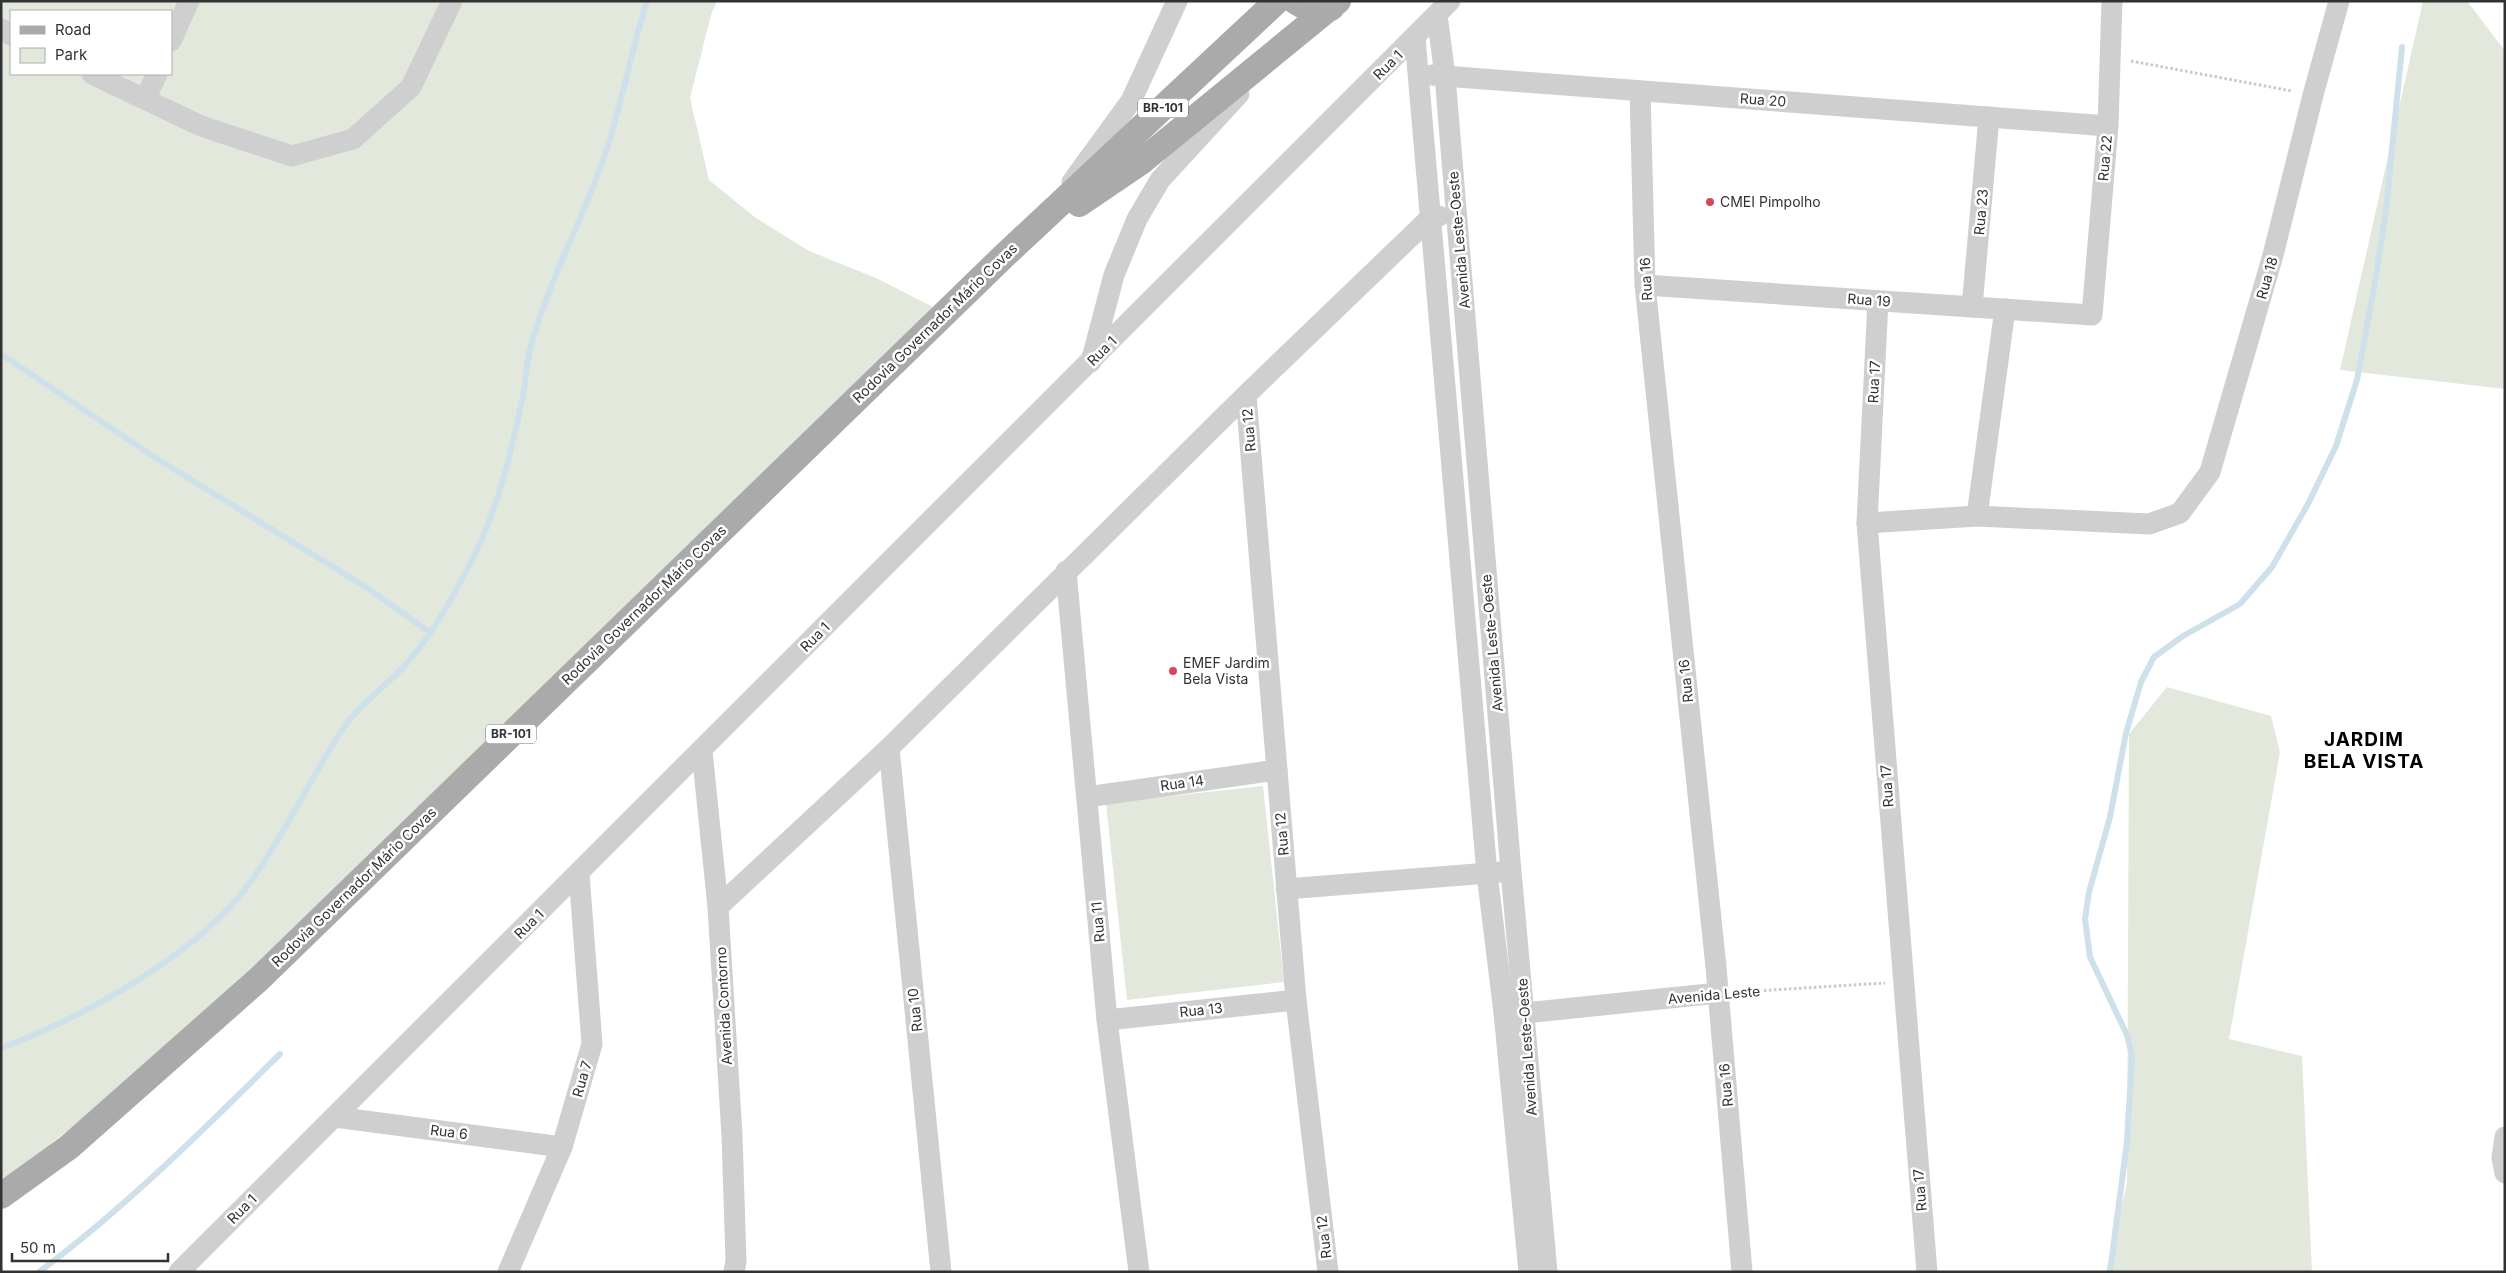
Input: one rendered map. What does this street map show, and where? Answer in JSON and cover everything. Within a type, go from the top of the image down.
[{"type":"main road","name":"Rodovia Governador Mário Covas","points":[[1,1196],[69,1147],[259,979],[1006,254],[1277,1]]},
{"type":"main road","points":[[1296,1],[1305,7],[1335,4]]},
{"type":"main road","points":[[1006,254],[1141,162],[1335,4]]},
{"type":"street","points":[[172,39],[189,1]]},
{"type":"street","points":[[94,75],[201,126],[292,156],[353,139],[411,87],[452,1]]},
{"type":"street","points":[[1048,215],[1131,100],[1177,1]]},
{"type":"street","name":"Rua 22","points":[[2092,315],[2108,126],[2112,1]]},
{"type":"street","name":"Rua 18","points":[[1977,516],[2149,524],[2180,513],[2210,472],[2273,255],[2313,95],[2340,1]]},
{"type":"street","name":"Rua 1","points":[[178,1272],[579,874],[1444,8]]},
{"type":"street","name":"Avenida Leste-Oeste","points":[[1444,8],[1445,76],[1511,871],[1525,1013],[1530,1095],[1547,1272]]},
{"type":"street","name":"Avenida Leste-Oeste","points":[[1415,38],[1487,874],[1504,1013],[1529,1272]]},
{"type":"street","points":[[1091,362],[1114,275],[1137,219],[1160,180],[1278,51]]},
{"type":"street","name":"Rua 20","points":[[1418,74],[2108,126]]},
{"type":"street","points":[[145,99],[157,75]]},
{"type":"street","name":"Rua 16","points":[[1640,91],[1645,285],[1718,993],[1742,1272]]},
{"type":"street","name":"Rua 23","points":[[1972,307],[1989,117]]},
{"type":"street","points":[[718,908],[889,748],[1066,571],[1430,218],[1457,213]]},
{"type":"street","name":"Rua 19","points":[[1645,285],[2092,315]]},
{"type":"street","name":"Rua 17","points":[[1878,301],[1867,523],[1927,1272]]},
{"type":"street","points":[[1867,523],[1977,516],[2005,309]]},
{"type":"street","name":"Rua 12","points":[[1246,395],[1296,1000],[1328,1272]]},
{"type":"street","name":"Rua 11","points":[[1066,571],[1107,1020],[1140,1272]]},
{"type":"street","name":"Rua 10","points":[[889,748],[941,1272]]},
{"type":"street","name":"Avenida Contorno","points":[[702,751],[718,908],[732,1136],[734,1268]]},
{"type":"street","name":"Rua 14","points":[[1087,796],[1277,770]]},
{"type":"street","points":[[1286,889],[1511,871]]},
{"type":"street","name":"Rua 7","points":[[508,1272],[562,1147],[592,1044],[579,874]]},
{"type":"street","name":"Avenida Leste","points":[[1525,1013],[1718,993]]},
{"type":"street","name":"Rua 13","points":[[1107,1020],[1296,1000]]},
{"type":"street","name":"Rua 6","points":[[335,1117],[562,1147]]},
{"type":"street","points":[[2505,1137],[2502,1158],[2505,1173]]},
{"type":"path","points":[[2110,57],[2313,95]]},
{"type":"path","name":"Avenida Leste","points":[[1718,993],[1903,982]]},
{"type":"green space","points":[[1,1],[717,1],[711,15],[690,98],[709,180],[756,218],[809,251],[876,278],[943,312],[494,748],[114,1094],[1,1183]]},
{"type":"green space","points":[[2423,1],[2467,1],[2505,51],[2505,389],[2340,370]]},
{"type":"green space","points":[[2167,687],[2271,716],[2280,752],[2229,1039],[2302,1056],[2312,1272],[2106,1272],[2127,1183],[2129,734]]},
{"type":"green space","points":[[1263,786],[1284,982],[1127,1000],[1106,803]]},
{"type":"waterway","points":[[1,1048],[69,1019],[105,1000],[140,979],[205,931],[232,904],[266,860],[347,723],[363,705],[390,681],[426,640],[472,560],[496,502],[513,441],[530,349],[537,325],[609,143],[647,1]]},
{"type":"waterway","points":[[2110,1272],[2127,1142],[2132,1055],[2127,1035],[2090,957],[2085,919],[2089,892],[2110,817],[2126,733],[2141,682],[2154,657],[2183,636],[2240,604],[2272,567],[2308,504],[2336,446],[2357,380],[2374,288],[2386,211],[2402,47]]},
{"type":"waterway","points":[[1,354],[159,460],[369,589],[429,632]]},
{"type":"waterway","points":[[39,1272],[103,1221],[133,1194],[193,1139],[280,1054]]},
{"type":"place","name":"CMEI Pimpolho","points":[[1710,202]]},
{"type":"place","name":"EMEF Jardim Bela Vista","points":[[1173,671]]},
{"type":"district","name":"JARDIM BELA VISTA","points":[[2364,750]]}]
